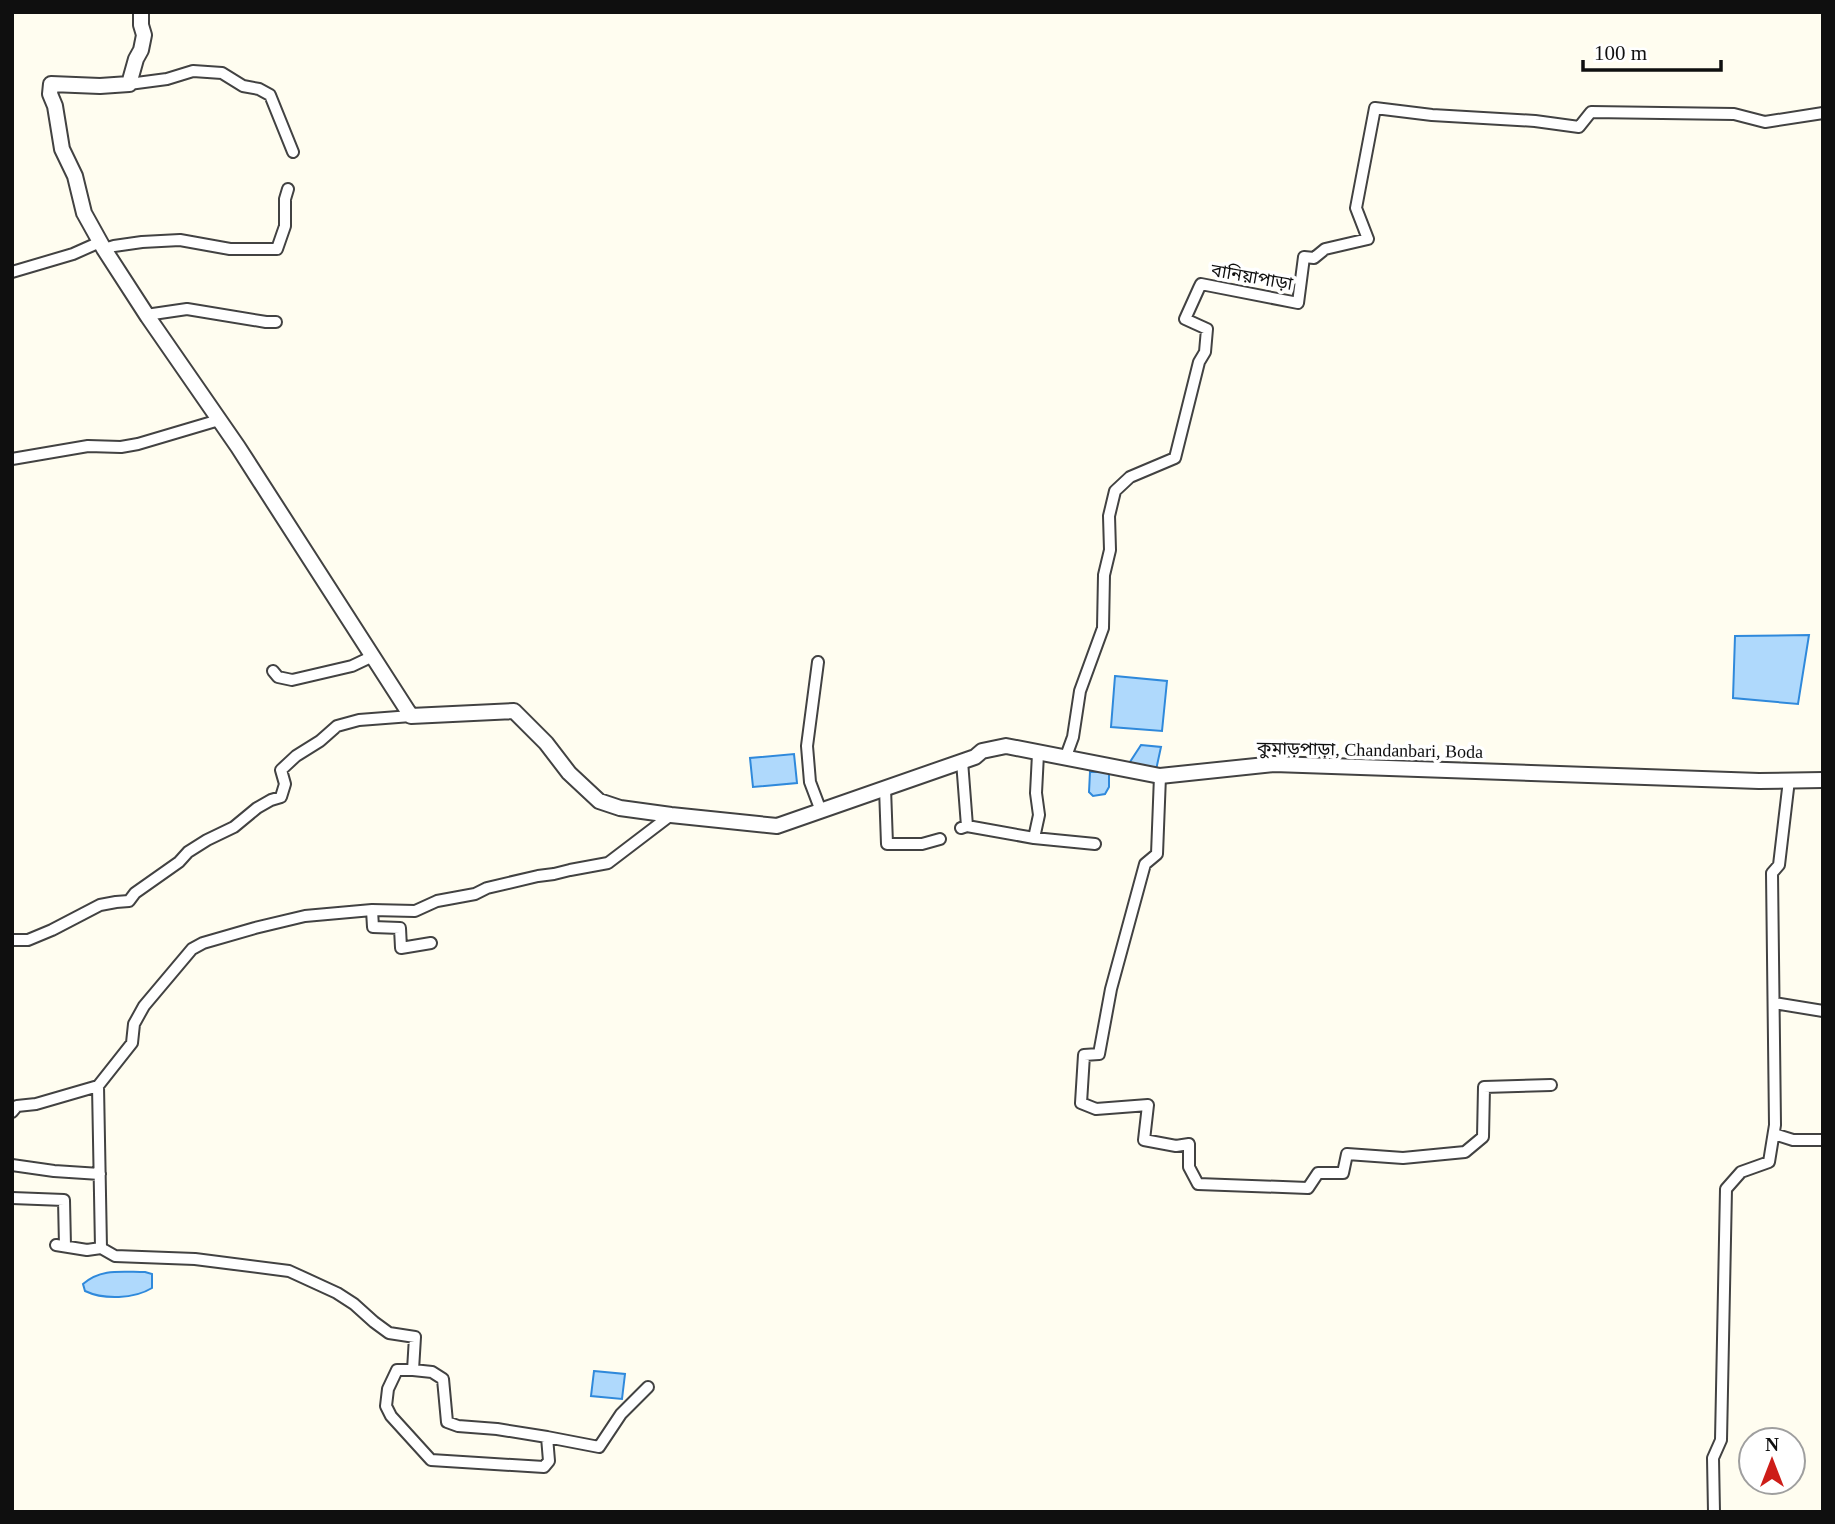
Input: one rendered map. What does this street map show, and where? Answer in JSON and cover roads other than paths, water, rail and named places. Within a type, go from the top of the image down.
[{"type":"street","points":[[129,85],[144,34],[141,12]]},
{"type":"street","points":[[12,940],[28,940],[100,905],[129,901],[135,893],[179,862],[188,852],[234,827],[257,808],[281,797],[285,784],[281,770],[337,726],[359,720],[411,716],[102,245],[84,213],[75,176],[62,149],[55,106],[50,94],[51,84],[129,85],[167,79],[192,71],[222,73],[243,86],[259,89],[270,95],[293,152]]},
{"type":"street","name":"বানিয়াপাড়া","points":[[1065,759],[1073,737],[1080,691],[1103,628],[1104,575],[1110,550],[1109,516],[1115,491],[1130,477],[1175,458],[1199,362],[1205,352],[1207,329],[1185,319],[1199,288],[1202,284],[1298,303],[1304,257],[1314,258],[1325,249],[1368,239],[1356,208],[1375,108],[1579,127],[1591,112],[1734,114],[1765,122],[1823,113]]},
{"type":"street","points":[[12,272],[102,245],[180,240],[230,249],[277,249],[285,226],[285,199],[288,189]]},
{"type":"street","points":[[146,315],[187,309],[276,322]]},
{"type":"street","points":[[12,459],[88,446],[130,446],[219,420]]},
{"type":"street","points":[[272,671],[278,677],[292,680],[352,666],[373,656]]},
{"type":"street","points":[[818,662],[807,746],[810,782],[821,811]]},
{"type":"street","name":"কুমাড়পাড়া, Chandanbari, Boda","points":[[411,716],[514,711],[543,739],[569,773],[599,800],[620,808],[777,826],[975,757],[982,751],[1006,746],[1160,776],[1274,764],[1745,780],[1823,780]]},
{"type":"street","points":[[1034,838],[1039,815],[1036,793],[1038,754]]},
{"type":"street","points":[[962,761],[964,827],[1095,844]]},
{"type":"street","points":[[1160,776],[1157,854],[1145,864],[1111,989],[1100,1054],[1084,1055],[1082,1103],[1096,1109],[1148,1105],[1144,1140],[1176,1146],[1189,1144],[1189,1167],[1198,1184],[1308,1188],[1318,1173],[1343,1173],[1347,1154],[1403,1157],[1465,1152],[1483,1137],[1484,1087],[1551,1085]]},
{"type":"street","points":[[1714,1512],[1713,1458],[1721,1440],[1726,1189],[1741,1172],[1769,1162],[1774,1135],[1772,873],[1779,865],[1789,780]]},
{"type":"street","points":[[885,788],[887,844],[922,844],[940,839]]},
{"type":"street","points":[[12,1112],[16,1106],[36,1104],[98,1086],[132,1043],[134,1024],[144,1006],[192,949],[203,943],[305,916],[372,910],[415,911],[437,901],[475,894],[487,888],[608,863],[671,815]]},
{"type":"street","points":[[372,910],[373,927],[400,928],[401,948],[430,943]]},
{"type":"street","points":[[1774,1003],[1823,1011]]},
{"type":"street","points":[[98,1086],[102,1248]]},
{"type":"street","points":[[1774,1135],[1793,1140],[1823,1140]]},
{"type":"street","points":[[12,1165],[100,1174]]},
{"type":"street","points":[[12,1198],[64,1200],[61,1245],[86,1250],[102,1248],[115,1256],[195,1259],[289,1271],[337,1293],[389,1333],[415,1337],[413,1370]]},
{"type":"street","points":[[547,1437],[549,1461],[544,1467],[431,1460],[391,1416],[386,1406],[388,1389],[397,1370],[432,1372],[443,1379],[447,1422],[458,1426],[497,1429],[547,1437],[599,1447],[621,1414],[648,1387]]},
{"type":"water","points":[[1809,635],[1798,704],[1733,698],[1735,636]]},
{"type":"water","points":[[1115,676],[1167,681],[1162,731],[1111,727]]},
{"type":"water","points":[[1141,745],[1161,747],[1156,770],[1128,765]]},
{"type":"water","points":[[794,754],[797,783],[753,787],[750,758]]},
{"type":"water","points":[[1090,772],[1109,772],[1109,787],[1105,794],[1093,796],[1089,792]]},
{"type":"water","points":[[104,1273],[152,1274],[152,1288],[128,1296],[93,1294],[85,1291],[83,1284]]},
{"type":"water","points":[[594,1371],[625,1374],[622,1399],[591,1396]]}]
